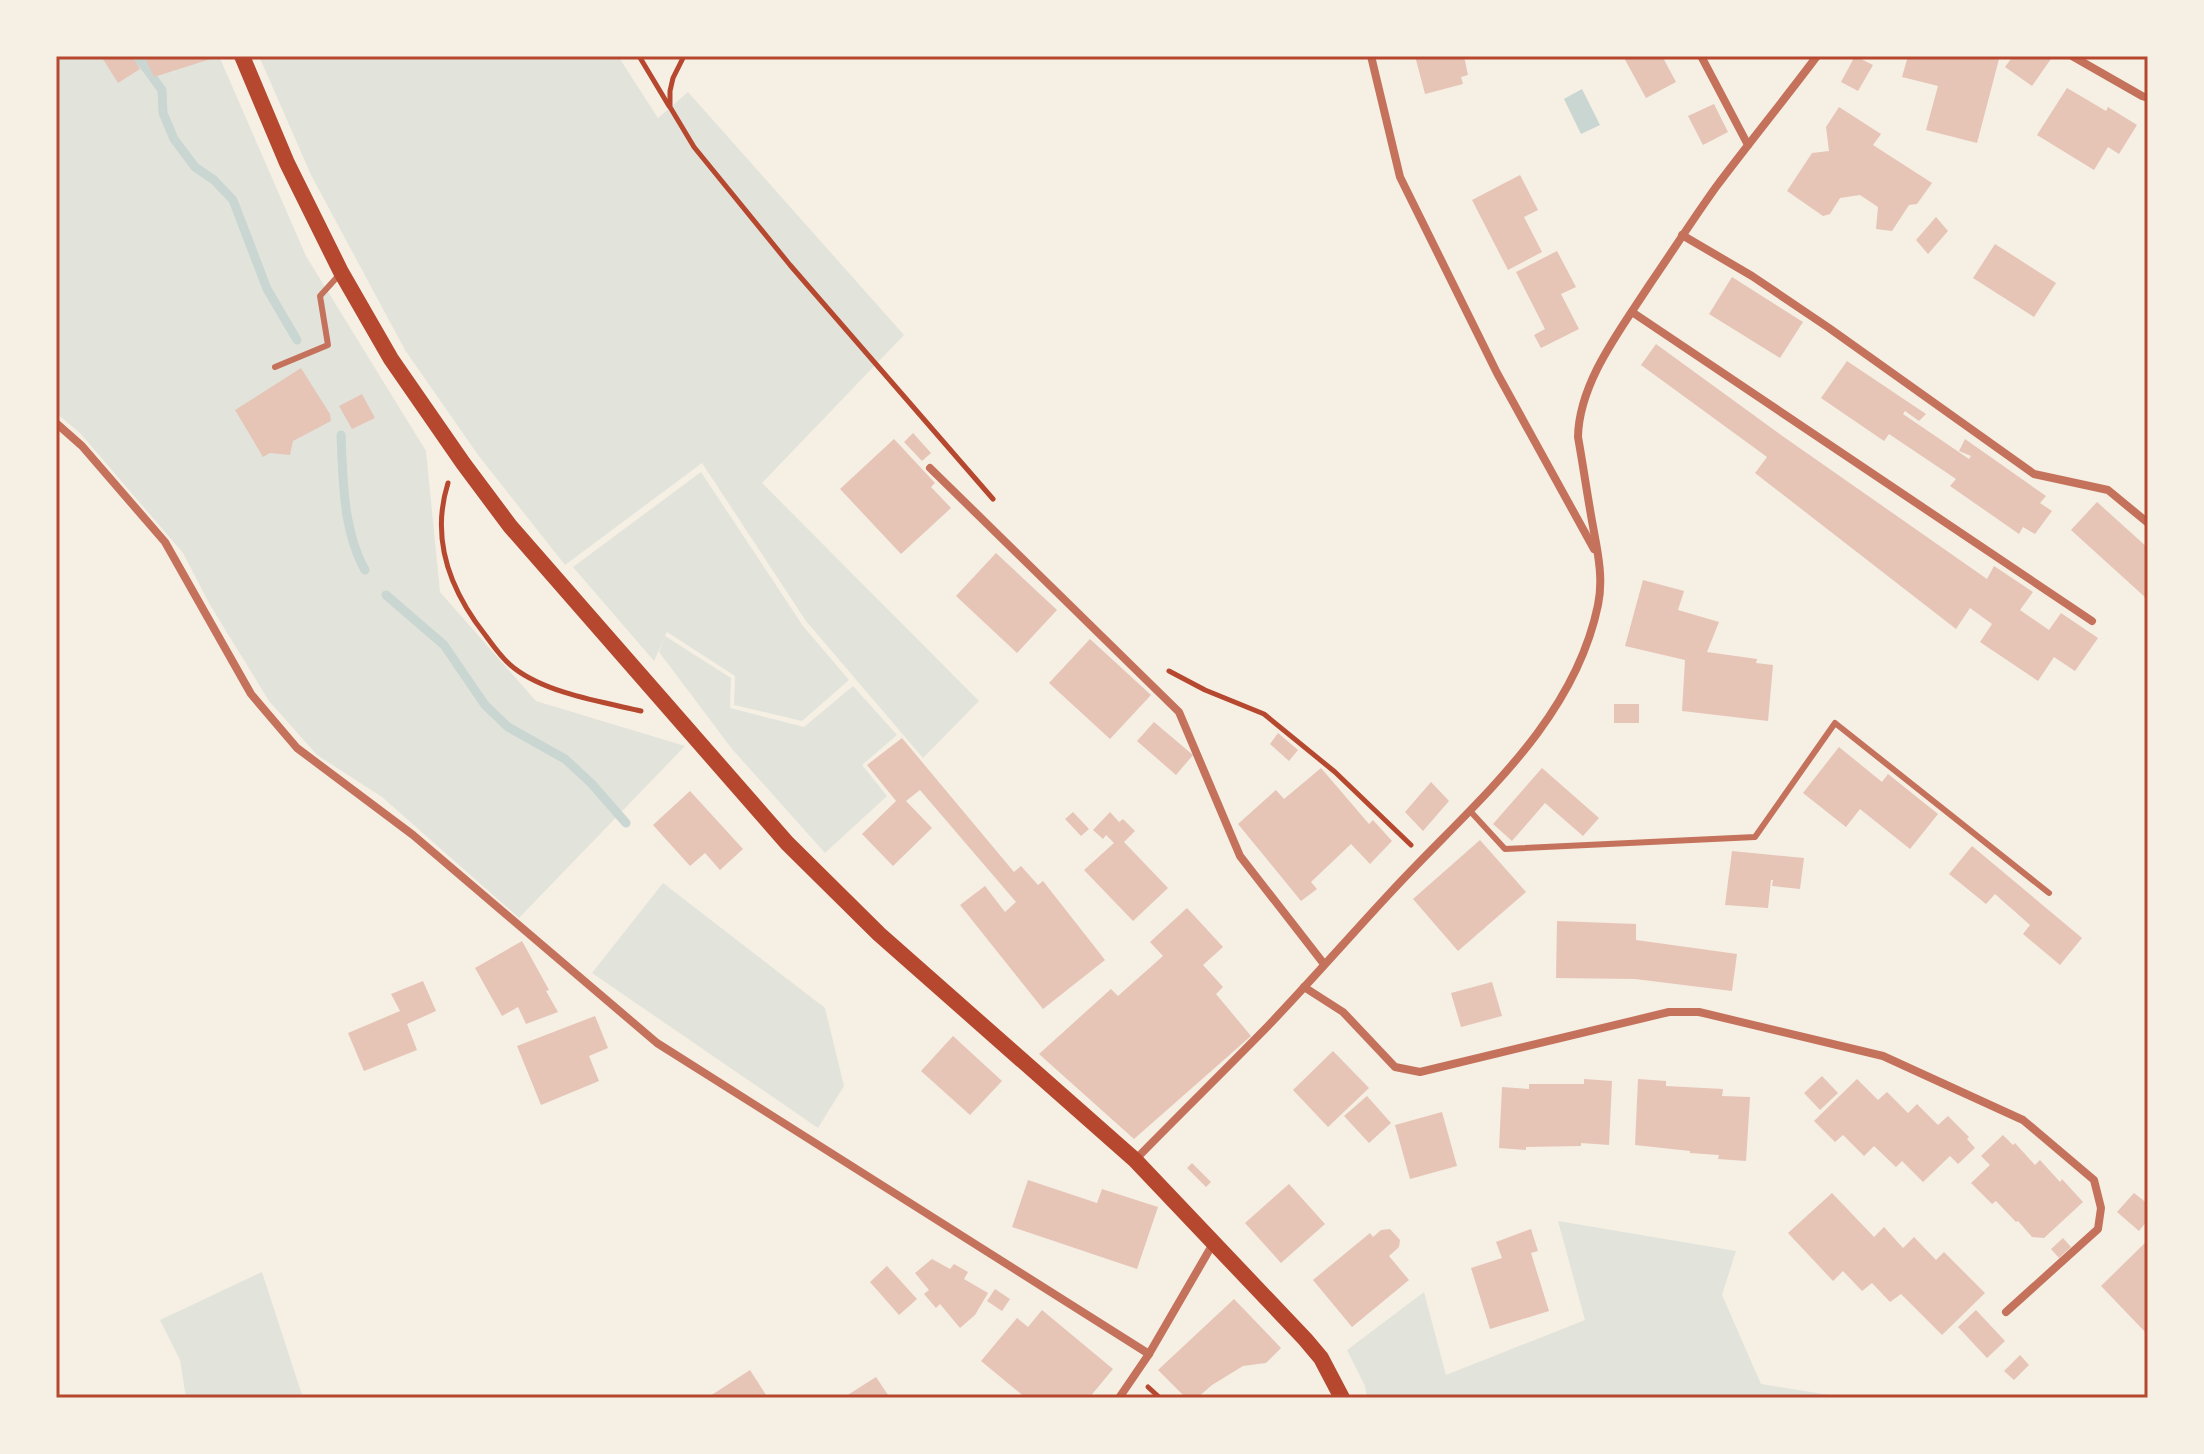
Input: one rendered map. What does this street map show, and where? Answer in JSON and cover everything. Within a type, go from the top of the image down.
[{"type":"main road","points":[[242,56],[287,163],[341,272],[391,359],[510,526],[787,843],[889,943],[1135,1160],[1321,1358],[1342,1398]]},
{"type":"street","points":[[1371,56],[1400,177],[1497,373],[1598,557]]},
{"type":"street","points":[[1701,56],[1748,145]]},
{"type":"street","points":[[1135,1160],[1304,987],[1423,857],[1471,812],[1557,706],[1574,677],[1589,636],[1601,584],[1578,437],[1578,423],[1590,382],[1682,235],[1817,56]]},
{"type":"street","points":[[2072,56],[2148,98]]},
{"type":"street","points":[[1682,235],[1752,276],[2034,474],[2108,490],[2148,523]]},
{"type":"street","points":[[1632,312],[2092,621]]},
{"type":"street","points":[[56,423],[82,446],[165,542],[251,694],[297,748],[413,835],[657,1043],[1149,1354]]},
{"type":"street","points":[[930,468],[1179,712],[1240,856],[1324,964]]},
{"type":"street","points":[[1304,987],[1343,1012],[1395,1067],[1420,1072],[1669,1012],[1699,1012],[1883,1056],[2023,1120],[2094,1180],[2101,1208],[2098,1229],[2006,1312]]},
{"type":"street","points":[[1119,1398],[1149,1354],[1214,1241]]},
{"type":"lane","points":[[275,367],[328,345],[320,296],[341,272]]},
{"type":"lane","points":[[1471,812],[1505,849],[1755,837],[1835,723],[2049,893]]},
{"type":"path","points":[[639,56],[694,147],[780,253],[999,506]]},
{"type":"path","points":[[670,107],[673,78],[684,56]]},
{"type":"path","points":[[463,463],[454,471],[447,486],[443,508],[444,547],[451,582],[480,629],[513,668],[534,679],[559,690],[652,714]]},
{"type":"path","points":[[1161,666],[1193,685],[1264,714],[1335,772],[1423,857]]},
{"type":"shaded area","points":[[56,56],[219,56],[306,256],[426,451],[440,592],[536,701],[685,746],[519,918],[382,797],[317,755],[269,701],[210,605],[183,553],[80,433],[56,413]]},
{"type":"shaded area","points":[[259,56],[618,56],[658,118],[688,92],[904,335],[762,483],[979,701],[923,758],[806,621],[702,463],[565,565],[478,455],[405,350],[311,175]]},
{"type":"shaded area","points":[[1582,89],[1600,125],[1581,134],[1564,99]]},
{"type":"shaded area","points":[[701,472],[803,626],[849,680],[802,721],[734,705],[735,676],[667,632],[665,636],[731,678],[730,708],[804,727],[853,686],[897,735],[862,765],[887,796],[825,853],[732,749],[659,652],[665,637],[654,661],[573,567]]},
{"type":"shaded area","points":[[663,883],[825,1008],[844,1086],[818,1128],[592,973]]},
{"type":"shaded area","points":[[1558,1221],[1736,1251],[1722,1295],[1761,1384],[1848,1398],[1367,1398],[1365,1386],[1347,1350],[1424,1292],[1446,1375],[1585,1320]]},
{"type":"shaded area","points":[[262,1272],[303,1398],[186,1398],[180,1360],[160,1320]]},
{"type":"building","points":[[101,56],[132,56],[140,69],[118,83]]},
{"type":"building","points":[[144,56],[217,56],[217,57],[154,77]]},
{"type":"building","points":[[1415,56],[1464,56],[1468,75],[1461,77],[1463,84],[1425,94]]},
{"type":"building","points":[[1623,56],[1662,56],[1676,82],[1646,98]]},
{"type":"building","points":[[1855,56],[1873,65],[1858,91],[1841,82]]},
{"type":"building","points":[[1908,56],[1988,56],[1999,59],[1977,143],[1926,130],[1938,86],[1902,77]]},
{"type":"building","points":[[2013,56],[2053,56],[2032,86],[2005,67]]},
{"type":"building","points":[[2067,88],[2137,125],[2119,154],[2108,147],[2094,170],[2037,135]]},
{"type":"building","points":[[1714,104],[1728,132],[1703,145],[1688,116]]},
{"type":"building","points":[[1839,107],[1881,134],[1873,145],[1932,183],[1917,204],[1909,205],[1892,231],[1876,229],[1878,207],[1860,195],[1840,198],[1830,214],[1823,216],[1787,191],[1812,153],[1829,151],[1826,127]]},
{"type":"building","points":[[1520,175],[1538,210],[1524,217],[1542,252],[1508,270],[1472,200]]},
{"type":"building","points":[[1936,217],[1948,231],[1928,254],[1916,240]]},
{"type":"building","points":[[1995,244],[2056,283],[2034,317],[1973,278]]},
{"type":"building","points":[[1557,251],[1576,287],[1561,294],[1579,329],[1541,348],[1534,335],[1545,329],[1516,272]]},
{"type":"building","points":[[1732,277],[1803,322],[1780,358],[1709,314]]},
{"type":"building","points":[[1656,344],[1987,579],[1994,566],[2033,592],[2020,610],[2049,630],[2061,613],[2098,638],[2075,671],[2054,657],[2038,681],[1980,642],[1992,624],[1970,608],[1956,629],[1755,473],[1767,457],[1641,365]]},
{"type":"building","points":[[1847,361],[1926,414],[1919,421],[1905,411],[1903,414],[1969,459],[1971,456],[1959,451],[1965,439],[2046,496],[2040,503],[2052,511],[2035,534],[2023,527],[2019,534],[1950,486],[1956,479],[1889,434],[1884,441],[1821,398]]},
{"type":"building","points":[[301,368],[330,414],[331,421],[293,441],[290,455],[270,453],[263,457],[235,410]]},
{"type":"building","points":[[362,394],[375,418],[352,429],[339,406]]},
{"type":"building","points":[[913,433],[931,453],[922,461],[904,442]]},
{"type":"building","points":[[894,439],[935,483],[931,487],[951,508],[901,554],[840,489]]},
{"type":"building","points":[[2097,502],[2148,548],[2146,598],[2071,530]]},
{"type":"building","points":[[996,553],[1057,610],[1017,653],[956,596]]},
{"type":"building","points":[[1643,580],[1684,591],[1678,610],[1719,622],[1707,652],[1757,659],[1756,663],[1773,665],[1768,721],[1682,711],[1685,660],[1625,646]]},
{"type":"building","points":[[1090,639],[1151,695],[1110,739],[1049,683]]},
{"type":"building","points":[[1614,704],[1639,704],[1639,723],[1614,723]]},
{"type":"building","points":[[1154,722],[1193,755],[1176,775],[1137,741]]},
{"type":"building","points":[[1278,733],[1298,750],[1289,761],[1270,744]]},
{"type":"building","points":[[902,738],[1014,872],[1021,866],[1038,885],[1043,881],[1105,960],[1043,1009],[960,905],[985,886],[1005,912],[1016,902],[920,790],[906,801],[932,828],[893,866],[862,834],[896,801],[867,765]]},
{"type":"building","points":[[1839,747],[1882,782],[1888,774],[1938,814],[1910,849],[1860,809],[1846,827],[1803,793]]},
{"type":"building","points":[[1321,768],[1369,824],[1373,820],[1392,841],[1370,864],[1351,844],[1311,882],[1317,889],[1301,901],[1238,824],[1276,790],[1284,799]]},
{"type":"building","points":[[1542,768],[1599,818],[1583,836],[1545,803],[1512,841],[1493,824]]},
{"type":"building","points":[[1431,782],[1449,801],[1423,831],[1405,812]]},
{"type":"building","points":[[690,791],[743,849],[720,870],[705,853],[690,866],[653,825]]},
{"type":"building","points":[[1073,812],[1089,829],[1081,836],[1065,819]]},
{"type":"building","points":[[1110,812],[1119,822],[1123,819],[1135,831],[1124,842],[1168,888],[1133,921],[1084,870],[1114,843],[1106,835],[1103,839],[1093,830]]},
{"type":"building","points":[[1480,840],[1526,892],[1458,951],[1413,899]]},
{"type":"building","points":[[1972,846],[2082,938],[2060,965],[2023,934],[2030,925],[1995,894],[1986,904],[1949,874]]},
{"type":"building","points":[[1732,851],[1804,858],[1800,889],[1772,886],[1771,880],[1768,908],[1725,905]]},
{"type":"building","points":[[1187,908],[1223,947],[1203,965],[1223,987],[1216,994],[1251,1036],[1134,1139],[1039,1054],[1111,989],[1118,996],[1163,956],[1150,942]]},
{"type":"building","points":[[1557,921],[1636,924],[1636,940],[1737,954],[1732,991],[1635,979],[1556,978]]},
{"type":"building","points":[[522,941],[558,1012],[526,1024],[518,1007],[502,1016],[475,968]]},
{"type":"building","points":[[423,981],[436,1011],[407,1024],[417,1050],[364,1071],[348,1033],[400,1011],[391,994]]},
{"type":"building","points":[[1492,982],[1502,1016],[1461,1027],[1451,993]]},
{"type":"building","points":[[595,1016],[608,1048],[589,1056],[599,1081],[541,1105],[517,1046]]},
{"type":"building","points":[[953,1036],[1002,1081],[970,1115],[921,1071]]},
{"type":"building","points":[[1333,1051],[1369,1088],[1328,1127],[1293,1090]]},
{"type":"building","points":[[1822,1076],[1838,1093],[1820,1110],[1804,1093]]},
{"type":"building","points":[[1584,1079],[1612,1081],[1609,1145],[1581,1143],[1581,1146],[1526,1147],[1526,1150],[1499,1148],[1502,1087],[1529,1089],[1529,1084],[1584,1084]]},
{"type":"building","points":[[1638,1079],[1666,1081],[1666,1086],[1723,1089],[1722,1096],[1750,1097],[1746,1161],[1635,1145]]},
{"type":"building","points":[[1857,1079],[1878,1100],[1887,1092],[1908,1113],[1917,1104],[1938,1125],[1948,1116],[1969,1137],[1967,1139],[1975,1148],[1958,1164],[1950,1156],[1923,1182],[1902,1161],[1896,1167],[1874,1146],[1864,1156],[1843,1135],[1835,1142],[1814,1121]]},
{"type":"building","points":[[1367,1096],[1391,1123],[1369,1143],[1344,1116]]},
{"type":"building","points":[[1442,1112],[1457,1166],[1410,1179],[1395,1125]]},
{"type":"building","points":[[2003,1135],[2035,1165],[2040,1160],[2083,1202],[2044,1238],[2032,1237],[1996,1201],[1992,1204],[1971,1183],[1990,1165],[1981,1156]]},
{"type":"building","points":[[1192,1163],[1211,1182],[1206,1187],[1187,1168]]},
{"type":"building","points":[[1028,1180],[1097,1203],[1102,1189],[1158,1207],[1137,1269],[1012,1227]]},
{"type":"building","points":[[1289,1184],[1325,1224],[1281,1263],[1245,1223]]},
{"type":"building","points":[[1832,1193],[1874,1237],[1884,1227],[1903,1248],[1914,1237],[1936,1260],[1944,1252],[1985,1293],[1942,1335],[1901,1294],[1890,1302],[1872,1283],[1862,1291],[1843,1271],[1833,1281],[1788,1233]]},
{"type":"building","points":[[2134,1193],[2148,1204],[2148,1220],[2139,1231],[2117,1212]]},
{"type":"building","points":[[1390,1229],[1400,1240],[1399,1247],[1389,1256],[1409,1280],[1352,1327],[1313,1280],[1370,1233],[1373,1237],[1381,1230]]},
{"type":"building","points":[[1531,1229],[1538,1251],[1531,1253],[1549,1311],[1490,1329],[1471,1268],[1502,1258],[1496,1242]]},
{"type":"building","points":[[2063,1238],[2071,1247],[2059,1258],[2051,1249]]},
{"type":"building","points":[[2148,1243],[2148,1335],[2101,1286]]},
{"type":"building","points":[[932,1259],[950,1269],[954,1264],[968,1272],[964,1279],[988,1293],[975,1315],[960,1328],[940,1304],[936,1308],[924,1294],[929,1290],[915,1273]]},
{"type":"building","points":[[887,1266],[917,1299],[899,1315],[870,1282]]},
{"type":"building","points":[[995,1289],[1010,1299],[1002,1311],[987,1301]]},
{"type":"building","points":[[1234,1299],[1281,1348],[1266,1363],[1243,1366],[1197,1398],[1186,1398],[1158,1370]]},
{"type":"building","points":[[1042,1310],[1113,1369],[1089,1398],[1026,1398],[981,1361],[1017,1318],[1028,1327]]},
{"type":"building","points":[[1976,1310],[2005,1341],[1987,1358],[1958,1327]]},
{"type":"building","points":[[2020,1355],[2029,1365],[2014,1380],[2004,1371]]},
{"type":"building","points":[[750,1370],[768,1398],[707,1398]]},
{"type":"building","points":[[876,1377],[890,1398],[843,1398]]},
{"type":"waterway","points":[[137,56],[162,90],[163,113],[174,139],[195,167],[214,180],[233,200],[267,289],[297,340]]},
{"type":"waterway","points":[[341,435],[348,522],[365,570]]},
{"type":"waterway","points":[[386,595],[444,645],[485,705],[508,727],[565,759],[626,823]]}]
